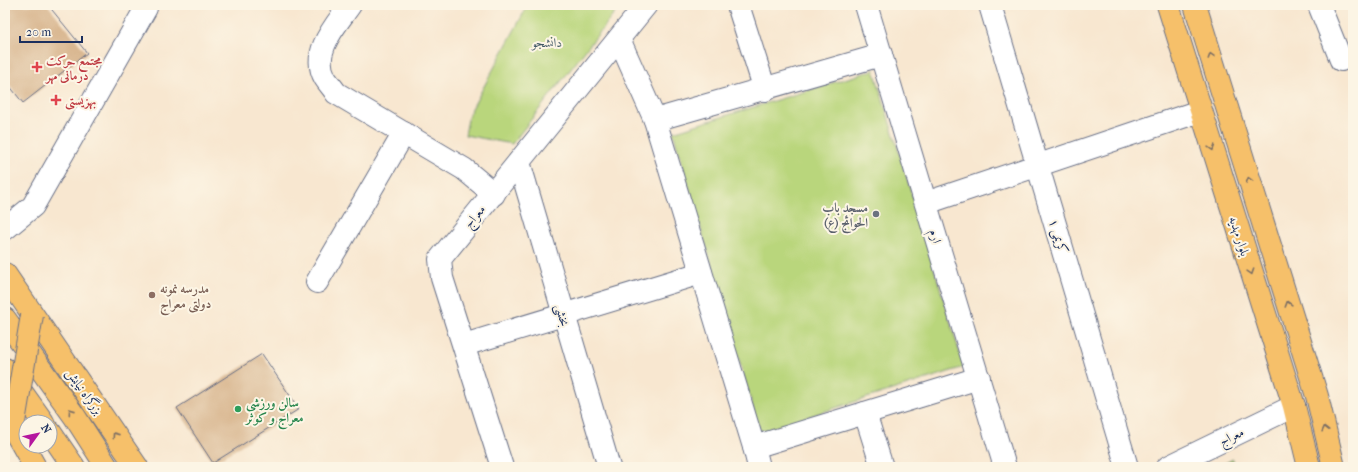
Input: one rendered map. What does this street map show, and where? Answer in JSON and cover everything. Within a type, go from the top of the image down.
[{"type":"main road","name":"بلوار مهدیه","points":[[1168,5],[1200,111],[1294,406],[1309,467]]},
{"type":"main road","name":"بلوار مهدیه","points":[[1195,5],[1224,102],[1317,396],[1334,467]]},
{"type":"main road","points":[[1200,111],[1224,102]]},
{"type":"main road","name":"بزرگراه نیایش","points":[[5,274],[137,467]]},
{"type":"main road","points":[[32,315],[13,428],[35,467]]},
{"type":"main road","name":"بزرگراه نیایش","points":[[5,319],[75,417],[107,467]]},
{"type":"main road","points":[[5,370],[37,414]]},
{"type":"main road","points":[[1294,406],[1317,396]]},
{"type":"main road","points":[[58,444],[74,467]]},
{"type":"street","points":[[5,230],[33,206],[146,8],[142,5]]},
{"type":"street","points":[[350,5],[322,48],[321,68],[324,77],[336,93],[464,169],[494,194]]},
{"type":"street","name":"معراج","points":[[502,467],[442,278],[440,259],[620,39],[646,5]]},
{"type":"street","points":[[738,5],[765,90]]},
{"type":"street","name":"ارم","points":[[866,5],[1005,467]]},
{"type":"street","name":"کریمی ۱","points":[[990,5],[1127,467]]},
{"type":"street","points":[[1319,5],[1341,60]]},
{"type":"street","points":[[620,39],[655,120],[757,457],[864,413],[979,378]]},
{"type":"street","points":[[655,120],[765,90],[881,55]]},
{"type":"street","points":[[926,203],[1200,111]]},
{"type":"street","points":[[317,282],[404,133]]},
{"type":"street","name":"بخشی","points":[[519,162],[563,316],[609,467]]},
{"type":"street","points":[[464,345],[701,273]]},
{"type":"street","name":"معراج","points":[[1168,467],[1294,406]]},
{"type":"street","points":[[864,413],[882,467]]},
{"type":"green space","name":"دانشجو","points":[[528,5],[621,5],[512,144],[465,135],[469,114]]},
{"type":"green space","points":[[874,70],[964,367],[760,432],[673,132]]},
{"type":"green space","points":[[1233,459],[1234,467],[1218,467]]},
{"type":"building","name":"مجتمع حرکت درمانی مهر","points":[[5,5],[48,5],[87,53],[23,103],[5,80]]},
{"type":"building","name":"سالن ورزشی معراج و کوثر","points":[[262,354],[299,409],[213,463],[177,408]]},
{"type":"place","name":"مجتمع حرکت درمانی مهر","points":[[37,67]]},
{"type":"place","name":"بهزیستی","points":[[56,100]]},
{"type":"place","name":"مسجد باب الحوائج (ع)","points":[[876,214]]},
{"type":"place","name":"مدرسه نمونه دولتی معراج","points":[[152,295]]},
{"type":"place","name":"سالن ورزشی معراج و کوثر","points":[[238,409]]}]
